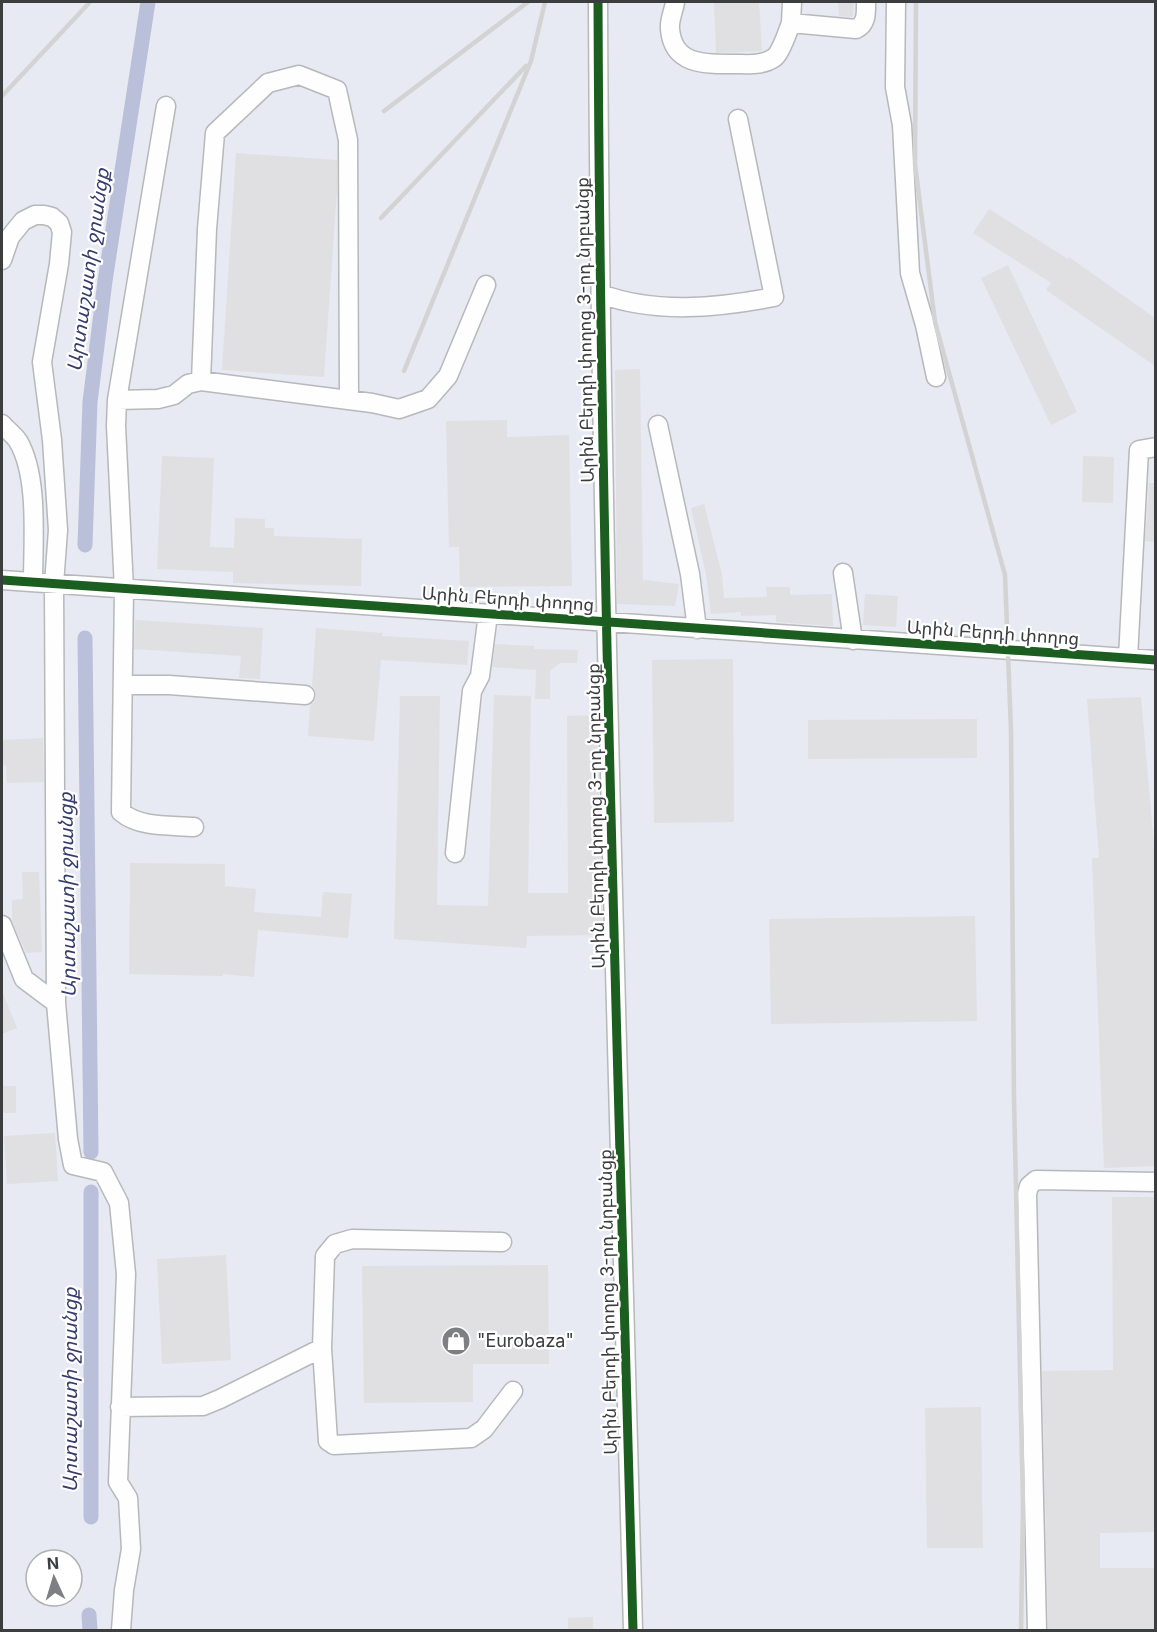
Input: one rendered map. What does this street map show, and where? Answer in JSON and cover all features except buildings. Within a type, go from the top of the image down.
[{"type":"street","name":"Արին Բերդի փողոց 3-րդ նրբանցք","points":[[598,2],[608,622],[633,1630]]},
{"type":"street","points":[[675,2],[670,27],[673,40],[679,52],[701,64],[757,64],[766,62],[777,55],[791,23],[792,2]]},
{"type":"street","points":[[791,23],[856,29],[862,26],[865,20],[866,2]]},
{"type":"street","points":[[896,2],[895,87],[902,125],[910,273],[925,325],[936,376]]},
{"type":"street","points":[[201,381],[207,229],[215,133],[268,83],[299,75],[337,90],[348,140],[349,400]]},
{"type":"street","points":[[166,106],[117,400],[116,426],[124,589],[121,812],[129,819],[146,823],[194,827]]},
{"type":"street","points":[[601,294],[620,301],[668,306],[749,302],[774,297],[738,119]]},
{"type":"street","points":[[2,260],[10,237],[23,221],[35,215],[44,215],[52,217],[59,223],[62,232],[59,264],[42,362],[52,440],[58,530],[54,584],[56,1003],[68,1139],[73,1165],[103,1172],[118,1203],[126,1275],[118,1482],[128,1498],[131,1549],[124,1590],[121,1630]]},
{"type":"street","points":[[117,400],[158,399],[174,395],[188,384],[201,381],[349,400],[399,409],[428,399],[448,376],[486,285]]},
{"type":"street","points":[[2,424],[17,440],[27,461],[30,478],[33,582]]},
{"type":"street","points":[[658,425],[690,574],[697,629]]},
{"type":"street","points":[[1128,658],[1139,450],[1155,447]]},
{"type":"street","points":[[843,573],[853,640]]},
{"type":"street","name":"Արին Բերդի փողոց","points":[[2,580],[1155,660]]},
{"type":"street","points":[[455,853],[472,691],[480,676],[488,614]]},
{"type":"street","points":[[124,685],[179,686],[305,695]]},
{"type":"street","points":[[2,925],[24,979],[56,1003]]},
{"type":"street","points":[[1037,1630],[1030,1366],[1027,1194],[1029,1186],[1036,1180],[1155,1182]]},
{"type":"street","points":[[502,1242],[352,1239],[335,1244],[325,1256],[322,1348],[328,1442],[334,1445],[471,1438],[484,1429],[513,1391]]},
{"type":"street","points":[[120,1407],[203,1406],[322,1348]]},
{"type":"shaded area","points":[[2,2],[1155,2],[1155,1630],[2,1630]]},
{"type":"waterway","name":"Արտաշատի ջրանցք","points":[[85,545],[90,402],[105,281],[148,2]]},
{"type":"waterway","name":"Արտաշատի ջրանցք","points":[[85,638],[91,1152]]},
{"type":"waterway","name":"Արտաշատի ջրանցք","points":[[91,1192],[91,1517]]},
{"type":"waterway","name":"Արտաշատի ջրանցք","points":[[89,1615],[90,1630]]},
{"type":"railway","points":[[2,96],[90,2]]},
{"type":"railway","points":[[384,111],[528,2]]},
{"type":"railway","points":[[404,371],[531,61],[545,2]]},
{"type":"railway","points":[[916,2],[915,164],[935,322],[1005,575],[1011,731],[1014,1099],[1023,1506],[1021,1630]]},
{"type":"railway","points":[[381,218],[526,66]]},
{"type":"cycle path","points":[[598,2],[606,613],[633,1630]]},
{"type":"cycle path","points":[[2,580],[1156,660]]},
{"type":"place","name":"\"Eurobaza\"","points":[[456,1341]]}]
